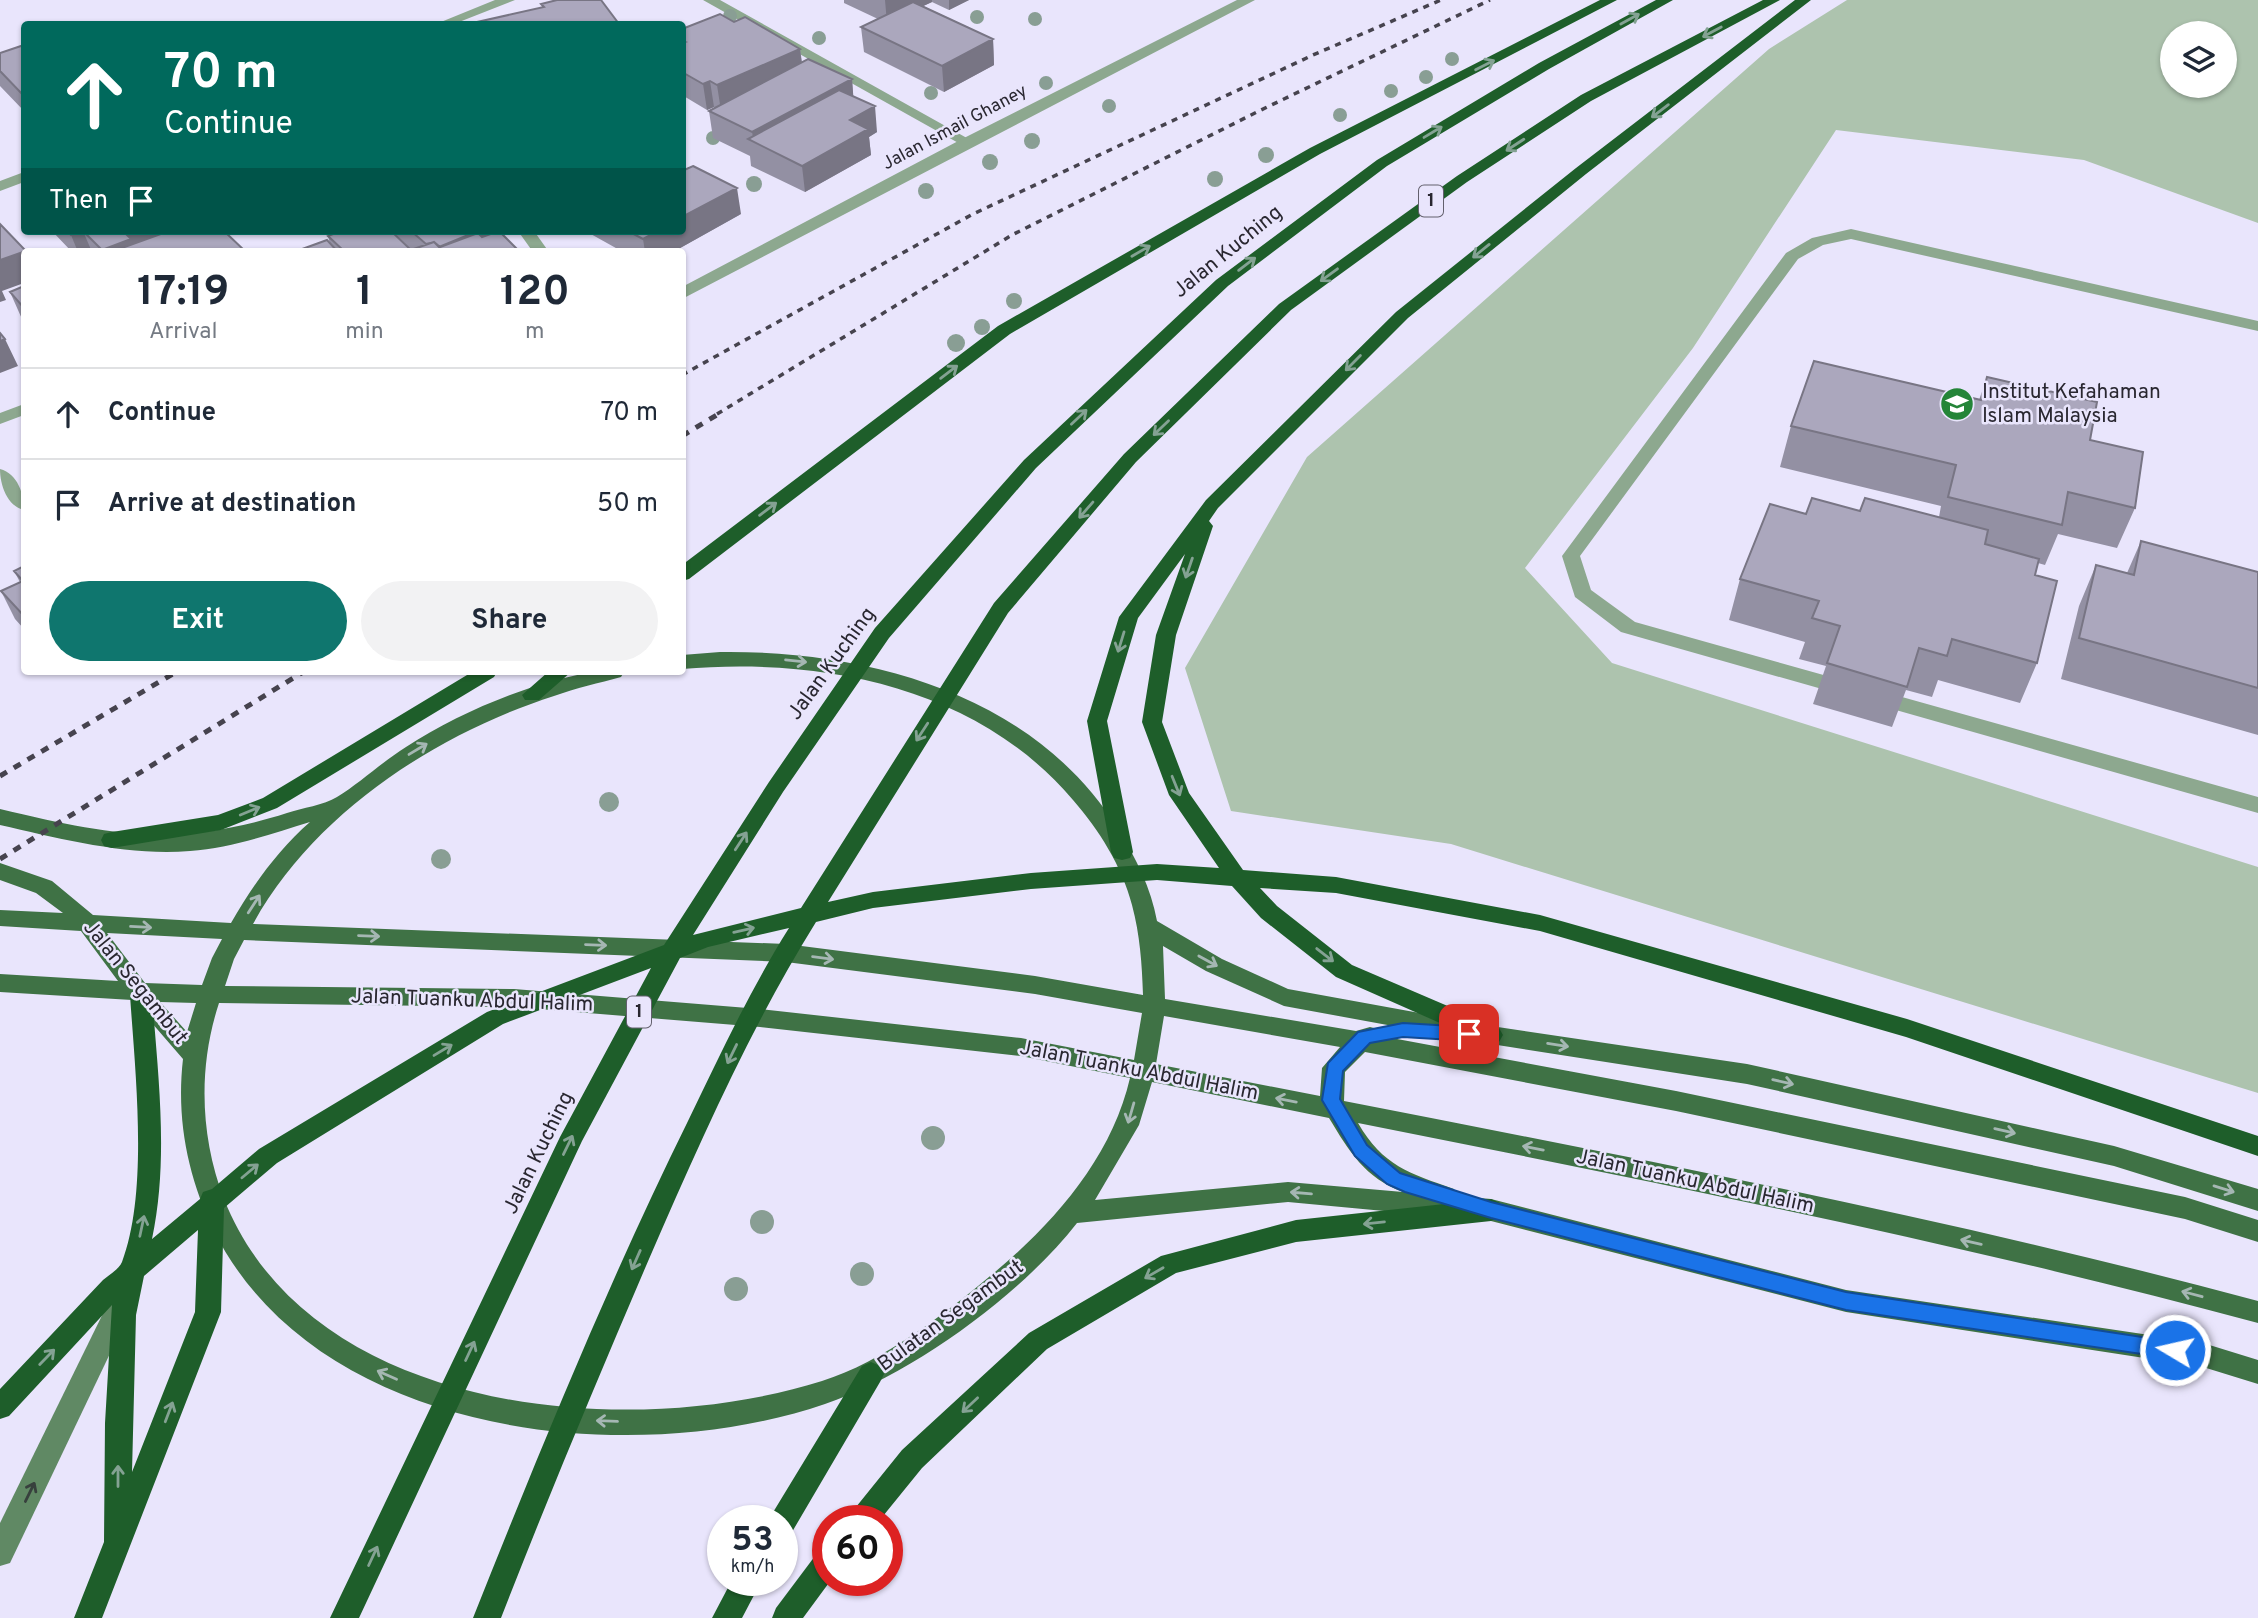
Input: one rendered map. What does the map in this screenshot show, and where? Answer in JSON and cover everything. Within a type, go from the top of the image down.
[{"type":"highway","points":[[686,572],[1004,330],[1314,151],[1610,0]]},
{"type":"highway","name":"Jalan Kuching","points":[[344,1618],[572,1137],[680,936],[776,787],[882,633],[1030,464],[1222,283],[1382,163],[1544,66],[1666,0]]},
{"type":"highway","name":"1","points":[[487,1618],[554,1448],[670,1182],[768,979],[1001,608],[1130,458],[1285,307],[1462,180],[1586,98],[1773,0]]},
{"type":"highway","points":[[1122,852],[1097,721],[1129,617],[1212,504],[1402,315],[1581,171],[1804,0]]},
{"type":"highway","points":[[1212,504],[1166,635],[1152,722],[1179,795],[1235,875],[1269,912],[1344,971],[1491,1035]]},
{"type":"highway","points":[[686,564],[714,551]]},
{"type":"highway","points":[[112,840],[220,822],[271,803],[482,675]]},
{"type":"highway","points":[[532,695],[557,675]]},
{"type":"highway","points":[[0,1407],[112,1288],[268,1156],[495,1018],[705,939],[873,900],[1031,881],[1157,872],[1336,885],[1540,923],[1907,1027],[2258,1146]]},
{"type":"highway","points":[[118,1544],[123,1315],[148,1200],[148,1095],[141,995]]},
{"type":"highway","points":[[88,1618],[208,1312],[212,1199]]},
{"type":"highway","points":[[875,1505],[912,1459],[1038,1340],[1170,1264],[1296,1231],[1491,1210]]},
{"type":"highway","points":[[793,1505],[871,1374]]},
{"type":"highway","points":[[786,1618],[812,1583]]},
{"type":"highway","points":[[726,1618],[739,1596]]},
{"type":"main road","name":"Bulatan Segambut","points":[[603,675],[532,695],[433,740],[372,780],[344,803],[282,864],[234,935],[206,1004],[195,1057],[192,1105],[195,1137],[212,1199],[239,1253],[265,1286],[296,1317],[324,1339],[371,1368],[406,1384],[463,1403],[545,1418],[630,1423],[675,1421],[778,1405],[837,1388],[871,1374],[950,1322],[1026,1263],[1073,1213],[1123,1136],[1142,1086],[1154,1004],[1149,927],[1138,888],[1122,852],[1101,816],[1074,784],[1042,755],[1008,730],[942,696],[869,672],[790,660],[686,662]]},
{"type":"main road","points":[[0,817],[112,840],[202,841],[240,835],[344,803]]},
{"type":"main road","name":"Jalan Segambut","points":[[0,871],[44,887],[81,915],[141,995],[195,1057]]},
{"type":"main road","points":[[0,918],[198,930],[786,953],[1021,984],[1393,1047],[1676,1101],[2185,1208],[2258,1231]]},
{"type":"main road","points":[[1149,927],[1214,965],[1284,997],[1491,1035],[1747,1074],[2114,1156],[2258,1200]]},
{"type":"main road","name":"Jalan Tuanku Abdul Halim","points":[[0,984],[183,994],[514,998],[760,1018],[1021,1047],[1736,1188],[2165,1287],[2258,1312]]},
{"type":"main road","points":[[1491,1035],[1403,1030],[1365,1037],[1334,1068],[1331,1100],[1361,1150],[1394,1178],[1412,1186],[1491,1210],[1846,1301],[2203,1354],[2258,1372]]},
{"type":"main road","points":[[1073,1213],[1288,1192],[1491,1210]]},
{"type":"street","points":[[451,21],[508,0]]},
{"type":"street","points":[[710,0],[967,142]]},
{"type":"street","name":"Jalan Ismail Ghaney","points":[[686,292],[967,142],[1248,0]]},
{"type":"street","points":[[0,186],[21,178]]},
{"type":"street","points":[[2258,326],[1851,233],[1818,241],[1792,256],[1571,556],[1582,593],[1628,627],[2258,805]]},
{"type":"street","points":[[0,419],[21,410]]},
{"type":"street","points":[[0,475],[21,500]]},
{"type":"street","points":[[0,1553],[130,1283]]},
{"type":"green space","points":[[1847,0],[2258,0],[2258,223],[2084,160],[1836,130],[1693,348],[1525,568],[1612,663],[2258,867],[2258,1093],[1451,844],[1231,811],[1185,668],[1307,457],[1769,49]]},
{"type":"building","points":[[557,0],[601,0],[617,21],[481,21],[544,7],[541,4]]},
{"type":"building","points":[[913,2],[993,39],[942,66],[861,27]]},
{"type":"building","points":[[720,14],[734,22],[745,17],[800,49],[717,85],[710,81],[703,84],[686,74],[686,27]]},
{"type":"building","points":[[21,46],[21,93],[0,71],[0,53]]},
{"type":"building","points":[[808,59],[852,79],[752,132],[709,111]]},
{"type":"building","points":[[839,90],[875,106],[850,120],[868,129],[802,166],[748,139]]},
{"type":"building","points":[[693,166],[737,188],[686,215],[686,169]]},
{"type":"building","points":[[0,224],[23,248],[21,253],[0,260]]},
{"type":"building","points":[[87,235],[127,235],[131,239],[107,248],[100,248]]},
{"type":"building","points":[[158,235],[228,235],[242,248],[122,248]]},
{"type":"building","points":[[395,235],[409,248],[341,248],[328,236]]},
{"type":"building","points":[[416,235],[468,235],[439,247],[434,242],[426,244]]},
{"type":"building","points":[[473,235],[503,235],[516,248],[417,248],[434,242],[440,247]]},
{"type":"building","points":[[327,240],[334,248],[305,248]]},
{"type":"building","points":[[21,287],[21,305],[10,292]]},
{"type":"building","points":[[1814,361],[1981,400],[1987,377],[2097,402],[2090,440],[2143,452],[2135,508],[2068,492],[2062,525],[1948,497],[1956,465],[1791,426]]},
{"type":"building","points":[[1812,498],[1860,511],[1865,498],[1988,530],[1985,544],[2039,559],[2035,575],[2057,581],[2037,663],[1952,639],[1947,656],[1919,648],[1907,687],[1827,663],[1840,626],[1812,618],[1819,601],[1740,579],[1770,504],[1806,514]]},
{"type":"building","points":[[2141,541],[2258,572],[2258,688],[2079,638],[2096,565],[2134,575]]},
{"type":"building","points":[[21,568],[21,579],[14,571]]},
{"type":"building","points":[[21,582],[21,613],[1,591]]},
{"type":"railway","points":[[686,373],[973,214],[1313,55],[1441,0]]},
{"type":"railway","points":[[717,414],[1012,235],[1261,110],[1490,0]]},
{"type":"railway","points":[[686,434],[720,413]]},
{"type":"railway","points":[[0,776],[171,675]]},
{"type":"railway","points":[[0,859],[298,675]]},
{"type":"place","name":"Institut Kefahaman Islam Malaysia","points":[[1957,404]]},
{"type":"route","points":[[1469,1034],[1403,1030],[1365,1037],[1334,1068],[1331,1100],[1361,1150],[1394,1178],[1491,1210],[1846,1301],[2175,1350]]}]
